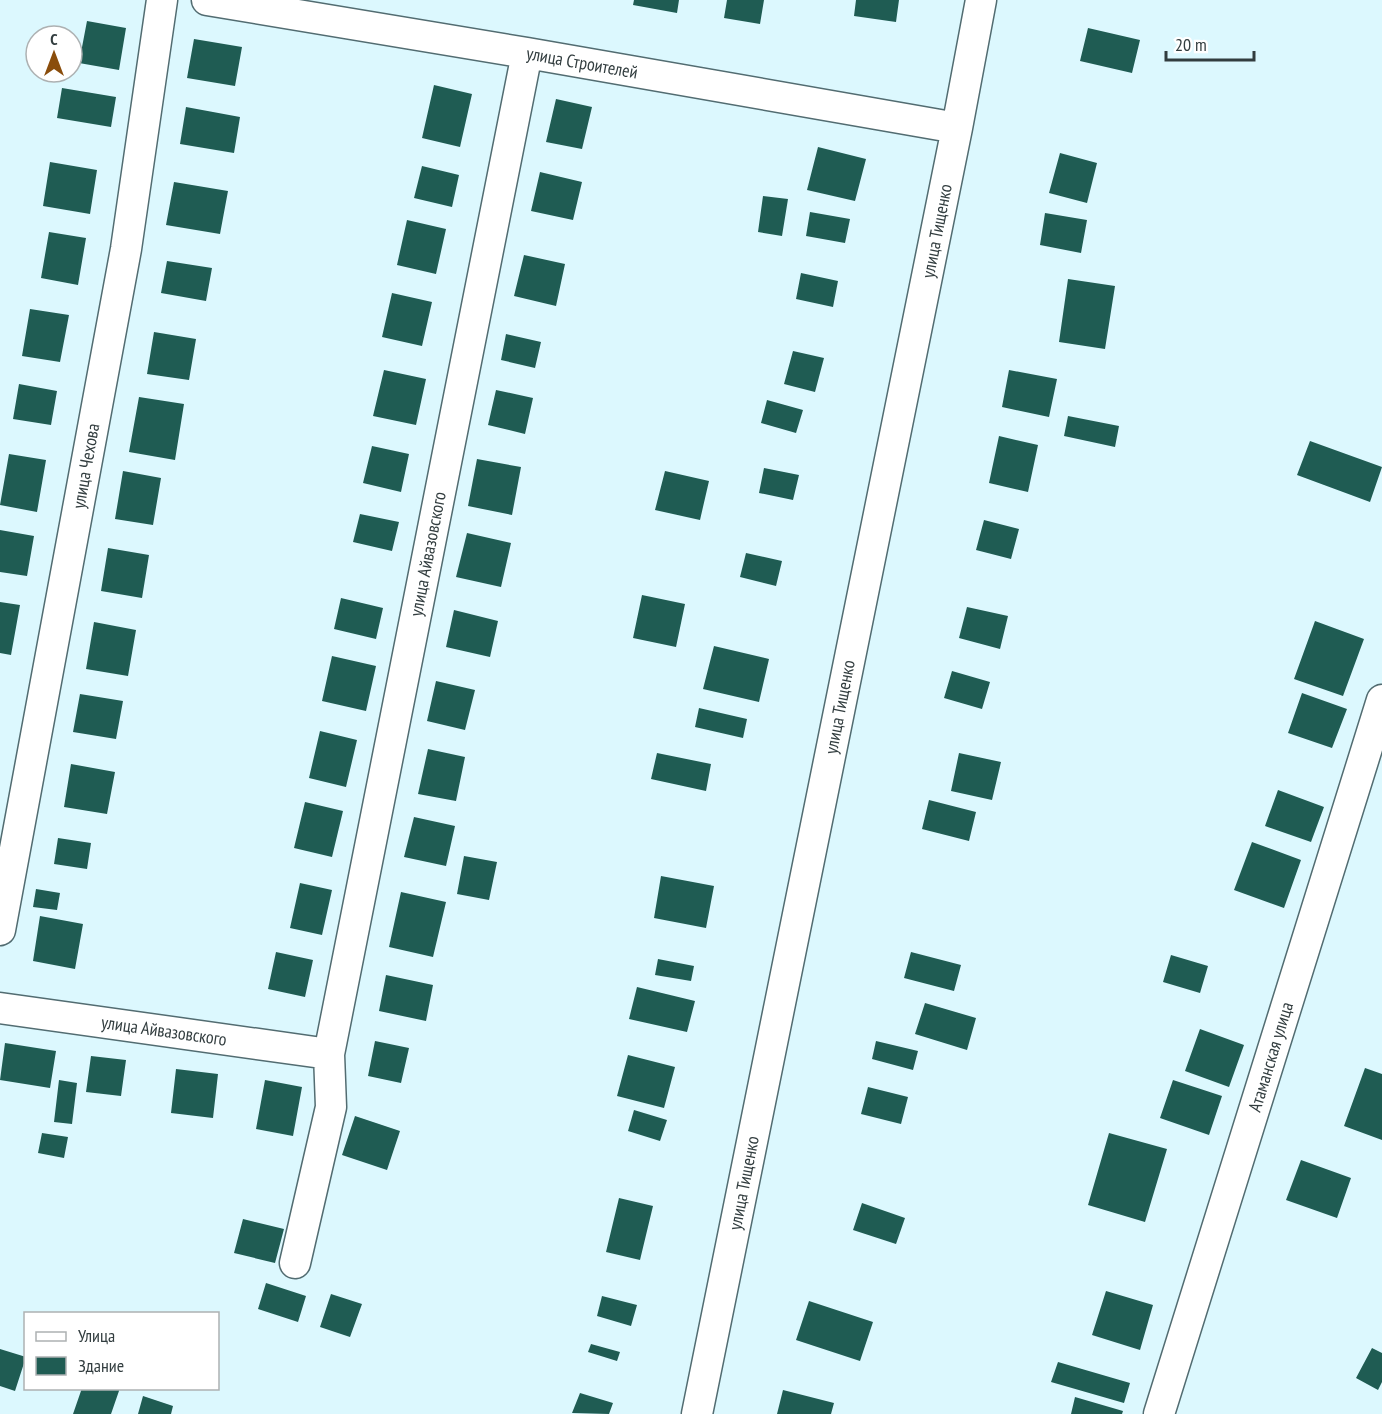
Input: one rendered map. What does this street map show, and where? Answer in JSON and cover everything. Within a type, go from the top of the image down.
[{"type":"street","name":"улица Чехова","points":[[0,930],[126,249],[162,0]]},
{"type":"street","name":"улица Строителей","points":[[207,0],[957,128]]},
{"type":"street","name":"улица Тищенко","points":[[697,1414],[981,0]]},
{"type":"street","name":"улица Айвазовского","points":[[295,1263],[331,1107],[328,1054],[527,53]]},
{"type":"street","name":"Атаманская улица","points":[[1159,1414],[1382,700]]},
{"type":"street","name":"улица Айвазовского","points":[[0,1008],[328,1054]]},
{"type":"building","points":[[634,0],[679,0],[677,13],[633,5]]},
{"type":"building","points":[[727,0],[764,0],[760,24],[724,18]]},
{"type":"building","points":[[856,0],[899,0],[896,22],[854,16]]},
{"type":"building","points":[[87,21],[126,28],[119,70],[84,64],[84,37]]},
{"type":"building","points":[[1088,28],[1140,40],[1132,73],[1080,61]]},
{"type":"building","points":[[194,39],[242,47],[235,86],[187,78]]},
{"type":"building","points":[[434,85],[472,94],[460,147],[422,138]]},
{"type":"building","points":[[62,88],[116,97],[111,127],[57,118]]},
{"type":"building","points":[[556,99],[592,107],[582,149],[546,142]]},
{"type":"building","points":[[186,107],[240,117],[234,153],[180,144]]},
{"type":"building","points":[[818,147],[866,159],[855,201],[807,190]]},
{"type":"building","points":[[1060,153],[1097,163],[1087,203],[1049,193]]},
{"type":"building","points":[[50,162],[97,170],[90,214],[43,206]]},
{"type":"building","points":[[422,166],[459,175],[452,207],[414,198]]},
{"type":"building","points":[[540,172],[582,182],[573,220],[531,211]]},
{"type":"building","points":[[174,182],[228,191],[220,234],[166,225]]},
{"type":"building","points":[[763,196],[788,199],[782,236],[758,232]]},
{"type":"building","points":[[810,212],[850,219],[845,243],[806,236]]},
{"type":"building","points":[[1045,213],[1087,220],[1081,253],[1040,245]]},
{"type":"building","points":[[407,220],[446,229],[436,274],[397,265]]},
{"type":"building","points":[[49,232],[86,238],[78,285],[41,278]]},
{"type":"building","points":[[524,255],[565,264],[556,306],[514,296]]},
{"type":"building","points":[[167,261],[212,268],[206,301],[161,293]]},
{"type":"building","points":[[801,273],[838,281],[833,307],[796,299]]},
{"type":"building","points":[[1068,279],[1115,286],[1105,349],[1059,342]]},
{"type":"building","points":[[392,293],[432,302],[422,346],[382,337]]},
{"type":"building","points":[[30,309],[69,315],[60,362],[22,356]]},
{"type":"building","points":[[154,332],[196,339],[189,380],[147,374]]},
{"type":"building","points":[[506,334],[541,342],[535,368],[501,360]]},
{"type":"building","points":[[793,351],[824,358],[815,392],[784,384]]},
{"type":"building","points":[[384,370],[426,379],[416,425],[373,416]]},
{"type":"building","points":[[1009,370],[1057,379],[1049,417],[1002,407]]},
{"type":"building","points":[[19,384],[57,391],[51,425],[13,419]]},
{"type":"building","points":[[496,390],[533,398],[525,434],[488,425]]},
{"type":"building","points":[[139,397],[184,404],[175,460],[129,452]]},
{"type":"building","points":[[767,400],[803,410],[796,433],[761,423]]},
{"type":"building","points":[[1068,416],[1119,426],[1115,447],[1064,436]]},
{"type":"building","points":[[999,436],[1038,445],[1028,492],[989,483]]},
{"type":"building","points":[[1310,441],[1382,467],[1370,502],[1297,475]]},
{"type":"building","points":[[372,446],[409,454],[401,492],[363,483]]},
{"type":"building","points":[[9,454],[46,460],[37,512],[0,505]]},
{"type":"building","points":[[477,459],[521,467],[512,515],[468,506]]},
{"type":"building","points":[[764,468],[799,475],[793,500],[759,493]]},
{"type":"building","points":[[123,471],[161,478],[153,525],[115,519]]},
{"type":"building","points":[[665,471],[709,481],[700,520],[655,510]]},
{"type":"building","points":[[360,514],[399,522],[392,551],[353,542]]},
{"type":"building","points":[[984,520],[1019,529],[1011,559],[976,550]]},
{"type":"building","points":[[0,530],[34,536],[27,576],[0,572]]},
{"type":"building","points":[[467,533],[511,543],[501,587],[456,577]]},
{"type":"building","points":[[108,548],[149,555],[142,598],[101,591]]},
{"type":"building","points":[[746,553],[782,561],[776,586],[740,577]]},
{"type":"building","points":[[642,595],[685,604],[676,647],[633,638]]},
{"type":"building","points":[[341,598],[383,608],[376,639],[334,629]]},
{"type":"building","points":[[0,602],[20,605],[11,655],[0,653]]},
{"type":"building","points":[[967,607],[1008,616],[1000,649],[959,638]]},
{"type":"building","points":[[454,610],[498,621],[490,657],[446,647]]},
{"type":"building","points":[[1315,621],[1364,639],[1343,696],[1294,679]]},
{"type":"building","points":[[94,622],[136,630],[128,676],[86,669]]},
{"type":"building","points":[[714,646],[769,659],[759,702],[703,689]]},
{"type":"building","points":[[332,656],[376,666],[366,711],[322,701]]},
{"type":"building","points":[[952,671],[990,682],[982,709],[944,698]]},
{"type":"building","points":[[436,681],[475,690],[465,730],[427,721]]},
{"type":"building","points":[[1302,693],[1347,709],[1332,748],[1288,733]]},
{"type":"building","points":[[80,694],[123,701],[116,739],[73,732]]},
{"type":"building","points":[[699,708],[747,719],[743,738],[695,727]]},
{"type":"building","points":[[320,731],[357,740],[346,787],[309,778]]},
{"type":"building","points":[[428,749],[465,757],[456,801],[418,794]]},
{"type":"building","points":[[657,753],[711,764],[706,791],[651,779]]},
{"type":"building","points":[[959,753],[1001,762],[992,800],[951,791]]},
{"type":"building","points":[[71,764],[115,772],[107,814],[64,807]]},
{"type":"building","points":[[1278,790],[1324,807],[1311,842],[1265,826]]},
{"type":"building","points":[[929,800],[976,812],[969,841],[922,829]]},
{"type":"building","points":[[305,802],[343,811],[332,857],[294,848]]},
{"type":"building","points":[[414,817],[455,826],[446,866],[404,857]]},
{"type":"building","points":[[58,838],[91,843],[87,869],[54,864]]},
{"type":"building","points":[[1252,842],[1301,860],[1284,908],[1234,890]]},
{"type":"building","points":[[464,856],[497,862],[489,900],[457,894]]},
{"type":"building","points":[[661,876],[714,886],[706,928],[654,918]]},
{"type":"building","points":[[300,883],[332,890],[322,935],[290,928]]},
{"type":"building","points":[[36,889],[60,893],[57,910],[33,907]]},
{"type":"building","points":[[401,892],[446,902],[433,957],[389,947]]},
{"type":"building","points":[[40,916],[83,924],[75,969],[33,961]]},
{"type":"building","points":[[276,952],[313,960],[305,997],[268,989]]},
{"type":"building","points":[[911,952],[961,965],[954,991],[904,978]]},
{"type":"building","points":[[1171,955],[1208,966],[1200,993],[1163,982]]},
{"type":"building","points":[[658,959],[694,966],[691,981],[655,975]]},
{"type":"building","points":[[386,975],[433,985],[426,1021],[379,1011]]},
{"type":"building","points":[[637,987],[695,1001],[687,1032],[629,1019]]},
{"type":"building","points":[[925,1003],[976,1018],[967,1050],[915,1034]]},
{"type":"building","points":[[1200,1029],[1244,1045],[1229,1087],[1185,1071]]},
{"type":"building","points":[[375,1041],[409,1048],[401,1083],[368,1076]]},
{"type":"building","points":[[876,1041],[918,1051],[913,1070],[872,1059]]},
{"type":"building","points":[[5,1043],[56,1051],[50,1088],[0,1080]]},
{"type":"building","points":[[628,1055],[675,1067],[664,1108],[617,1096]]},
{"type":"building","points":[[91,1056],[126,1060],[121,1096],[86,1092]]},
{"type":"building","points":[[1365,1068],[1382,1074],[1382,1140],[1344,1126]]},
{"type":"building","points":[[176,1069],[218,1074],[213,1118],[171,1113]]},
{"type":"building","points":[[59,1080],[77,1083],[72,1124],[54,1122]]},
{"type":"building","points":[[265,1080],[302,1087],[293,1136],[256,1129]]},
{"type":"building","points":[[1173,1080],[1222,1096],[1209,1135],[1160,1118]]},
{"type":"building","points":[[868,1087],[908,1097],[901,1124],[861,1114]]},
{"type":"building","points":[[634,1110],[667,1120],[660,1141],[628,1131]]},
{"type":"building","points":[[355,1116],[400,1131],[387,1170],[342,1155]]},
{"type":"building","points":[[42,1133],[68,1137],[64,1158],[38,1153]]},
{"type":"building","points":[[1109,1133],[1167,1149],[1145,1222],[1088,1205]]},
{"type":"building","points":[[1301,1160],[1351,1178],[1337,1218],[1286,1200]]},
{"type":"building","points":[[619,1198],[653,1206],[640,1260],[606,1252]]},
{"type":"building","points":[[862,1203],[905,1218],[896,1244],[853,1230]]},
{"type":"building","points":[[243,1219],[284,1229],[275,1263],[234,1253]]},
{"type":"building","points":[[266,1283],[306,1296],[298,1322],[258,1309]]},
{"type":"building","points":[[1106,1291],[1153,1305],[1140,1350],[1092,1335]]},
{"type":"building","points":[[331,1294],[362,1304],[350,1337],[320,1327]]},
{"type":"building","points":[[602,1296],[637,1305],[631,1326],[597,1316]]},
{"type":"building","points":[[809,1301],[873,1322],[860,1361],[796,1340]]},
{"type":"building","points":[[591,1344],[620,1352],[617,1361],[588,1352]]},
{"type":"building","points":[[1372,1348],[1382,1353],[1382,1382],[1378,1390],[1356,1378]]},
{"type":"building","points":[[0,1349],[24,1356],[15,1391],[0,1386]]},
{"type":"building","points":[[1058,1362],[1130,1383],[1124,1403],[1051,1382]]},
{"type":"building","points":[[81,1390],[119,1390],[111,1414],[73,1414]]},
{"type":"building","points":[[783,1390],[834,1403],[831,1414],[777,1414]]},
{"type":"building","points":[[580,1393],[613,1403],[609,1414],[572,1413]]},
{"type":"building","points":[[143,1396],[173,1406],[171,1414],[138,1414]]},
{"type":"building","points":[[1075,1397],[1123,1411],[1122,1414],[1071,1414]]}]
